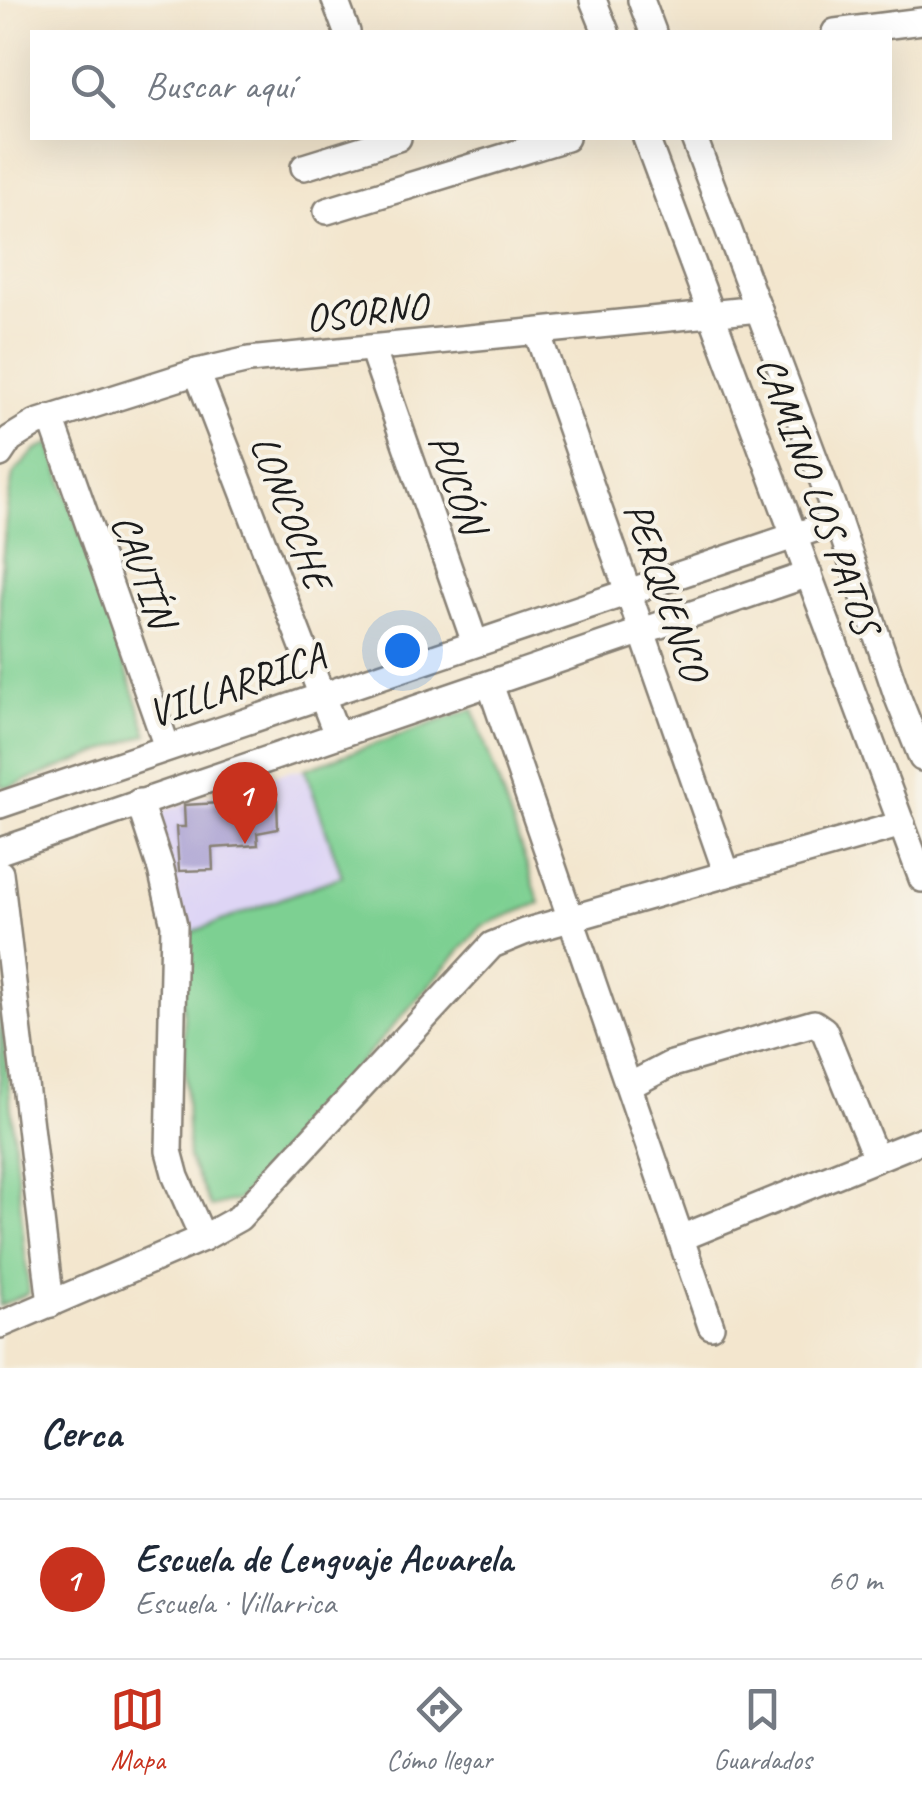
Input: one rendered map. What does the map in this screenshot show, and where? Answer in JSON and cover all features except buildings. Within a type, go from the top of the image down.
[{"type":"street","points":[[335,0],[346,30]]},
{"type":"street","points":[[593,0],[605,30]]},
{"type":"street","points":[[641,0],[653,30]]},
{"type":"street","points":[[882,29],[892,0]]},
{"type":"street","points":[[882,29],[922,21]]},
{"type":"street","points":[[304,167],[386,140]]},
{"type":"street","points":[[327,211],[559,140]]},
{"type":"street","name":"CAMINO LOS PATOS","points":[[647,140],[922,879]]},
{"type":"street","name":"CAMINO LOS PATOS","points":[[695,140],[922,758]]},
{"type":"street","name":"OSORNO","points":[[0,454],[22,430],[51,418],[249,360],[759,308]]},
{"type":"street","name":"PERQUENCO","points":[[537,332],[727,874]]},
{"type":"street","name":"PUCÓN","points":[[372,348],[474,643]]},
{"type":"street","name":"LONCOCHE","points":[[198,372],[338,736]]},
{"type":"street","name":"CAUTÍN","points":[[51,418],[168,747]]},
{"type":"street","name":"VILLARRICA","points":[[0,805],[838,521]]},
{"type":"street","name":"VILLARRICA","points":[[0,851],[808,574]]},
{"type":"street","points":[[490,684],[711,1326]]},
{"type":"street","points":[[139,802],[162,869],[174,925],[169,1151],[203,1238]]},
{"type":"street","points":[[0,1325],[203,1238],[239,1218],[492,945],[572,918],[902,824]]},
{"type":"street","points":[[0,873],[50,1304]]},
{"type":"street","points":[[629,1086],[669,1066],[814,1023],[824,1030],[876,1158]]},
{"type":"street","points":[[681,1238],[922,1140]]},
{"type":"shaded area","points":[[305,769],[343,876],[181,936],[149,815]]},
{"type":"green space","points":[[50,443],[148,734],[10,787],[0,786],[0,587],[7,509],[13,474],[35,451]]},
{"type":"green space","points":[[473,709],[540,903],[482,926],[238,1200],[211,1207],[188,1158],[181,936],[342,876],[305,769]]},
{"type":"green space","points":[[0,997],[29,1293],[0,1306]]},
{"type":"place","name":"Escuela de Lenguaje Acuarela","points":[[245,844]]}]
